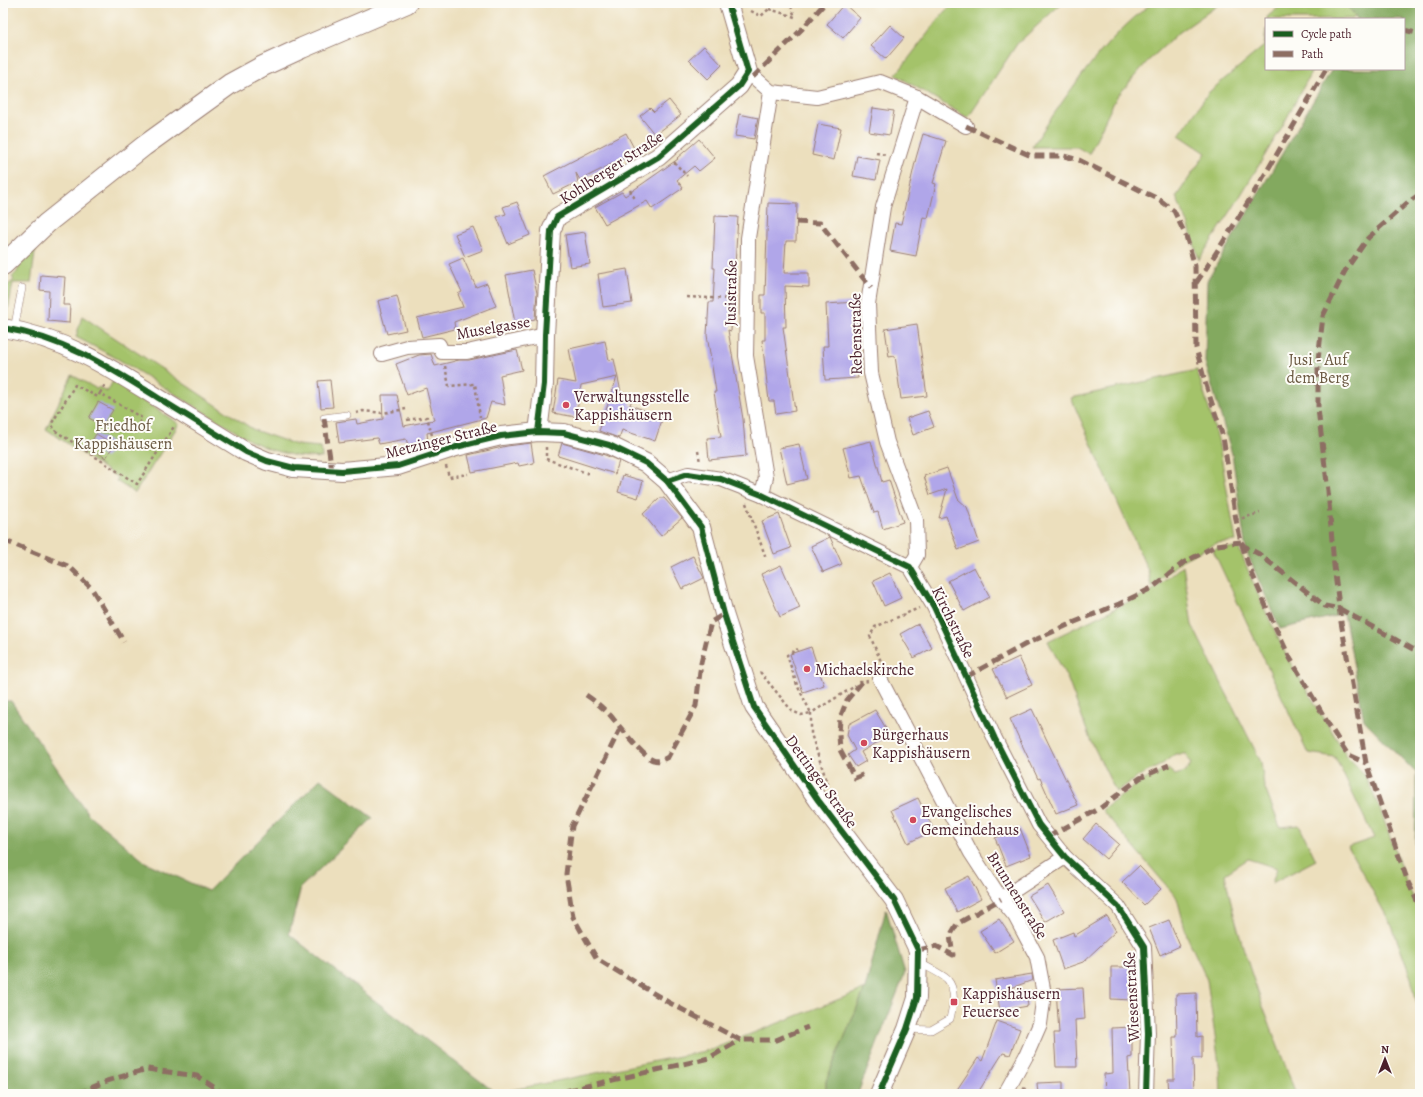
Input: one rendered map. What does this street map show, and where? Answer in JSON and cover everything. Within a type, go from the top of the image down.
[{"type":"main road","points":[[3,265],[47,223],[144,146],[230,84],[263,66],[407,3]]},
{"type":"street","points":[[728,3],[748,72],[771,92],[817,97],[880,82],[917,97],[966,126]]},
{"type":"street","name":"Kohlberger Straße","points":[[542,432],[545,335],[551,231],[557,217],[658,157],[739,86],[748,72]]},
{"type":"street","name":"Jusistraße","points":[[762,495],[766,477],[746,356],[748,238],[771,92]]},
{"type":"street","name":"Rebenstraße","points":[[910,567],[917,554],[916,520],[887,442],[871,373],[868,304],[883,208],[917,97]]},
{"type":"street","name":"Metzinger Straße","points":[[9,329],[69,347],[114,370],[246,452],[267,461],[294,468],[342,471],[398,466],[438,445],[542,432],[564,433],[609,445],[646,463],[667,481]]},
{"type":"street","name":"Muselgasse","points":[[382,354],[407,347],[440,345],[442,352],[467,352],[545,335]]},
{"type":"street","points":[[667,481],[688,474],[721,479],[762,495],[910,567]]},
{"type":"street","name":"Dettinger Straße","points":[[667,481],[701,527],[724,614],[754,707],[818,800],[894,900],[918,950],[917,998],[907,1028],[879,1094]]},
{"type":"street","name":"Kirchstraße","points":[[910,567],[934,607],[995,739],[1039,825],[1065,857]]},
{"type":"street","name":"Brunnenstraße","points":[[880,679],[971,853],[1001,899],[1015,916],[1037,957],[1044,994],[1040,1024],[1026,1056],[1005,1094]]},
{"type":"street","points":[[1001,899],[1065,857]]},
{"type":"street","name":"Wiesenstraße","points":[[1065,857],[1118,906],[1144,947],[1148,1033],[1146,1094]]},
{"type":"lane","points":[[9,329],[22,288]]},
{"type":"lane","points":[[324,418],[347,415]]},
{"type":"lane","points":[[907,1028],[931,1030],[950,1019],[954,1002],[952,989],[947,978],[918,962]]},
{"type":"path","points":[[752,11],[761,16],[769,9],[770,3]]},
{"type":"path","points":[[769,9],[795,17],[790,3]]},
{"type":"path","points":[[687,297],[747,299]]},
{"type":"path","points":[[442,352],[448,386],[475,384],[480,417]]},
{"type":"path","points":[[136,428],[142,418],[100,393],[98,397],[75,385],[52,423],[54,430],[137,484],[183,413]]},
{"type":"path","points":[[347,415],[362,411],[383,414],[406,409]]},
{"type":"path","points":[[407,420],[427,417],[449,477],[468,474]]},
{"type":"path","points":[[542,432],[546,459],[590,474]]},
{"type":"path","points":[[739,486],[766,558]]},
{"type":"path","points":[[1236,520],[1260,513]]},
{"type":"path","points":[[759,670],[792,711],[802,715],[810,713],[862,682],[880,679],[885,669],[870,636],[875,627],[918,608],[934,607]]},
{"type":"path","points":[[798,649],[786,655],[797,685],[810,713],[812,734],[825,774]]},
{"type":"green space","points":[[954,3],[1062,3],[1017,44],[968,118],[896,75],[944,12]]},
{"type":"green space","points":[[1152,3],[1221,3],[1177,34],[1146,63],[1116,98],[1089,154],[1077,147],[1032,147],[1072,88],[1101,52],[1117,34]]},
{"type":"green space","points":[[1284,3],[1346,3],[1355,16],[1354,18],[1267,17]]},
{"type":"green space","name":"Jusi - Auf dem Berg","points":[[1346,3],[1420,3],[1420,871],[1415,864],[1416,773],[1364,720],[1344,614],[1280,629],[1246,551],[1232,454],[1205,362],[1207,281],[1331,70],[1405,70],[1405,18],[1356,18]]},
{"type":"green space","points":[[1265,38],[1265,70],[1312,70],[1282,127],[1233,208],[1199,260],[1188,223],[1176,197],[1206,153],[1179,135],[1209,92],[1264,46]]},
{"type":"green space","points":[[36,245],[31,283],[13,283],[6,321],[3,319],[3,284],[5,283],[7,286],[14,280],[12,277],[17,272],[22,257]]},
{"type":"green space","points":[[82,316],[254,430],[297,445],[321,447],[322,458],[296,456],[272,450],[251,441],[118,359],[76,337]]},
{"type":"green space","points":[[1197,370],[1218,439],[1236,541],[1217,543],[1182,560],[1151,587],[1148,571],[1071,398]]},
{"type":"green space","name":"Friedhof Kappishäusern","points":[[72,375],[97,389],[99,387],[107,392],[113,381],[179,424],[135,493],[116,481],[118,478],[46,429]]},
{"type":"green space","points":[[1218,548],[1239,548],[1260,599],[1288,659],[1347,756],[1365,775],[1380,809],[1406,882],[1420,912],[1420,1017],[1411,978],[1392,926],[1348,847],[1374,838],[1335,757],[1308,753],[1213,550]]},
{"type":"green space","points":[[1183,565],[1192,625],[1261,762],[1264,786],[1280,827],[1299,825],[1316,860],[1272,883],[1277,868],[1248,859],[1225,874],[1246,958],[1296,1094],[1221,1094],[1220,1071],[1207,980],[1187,936],[1177,898],[1102,810],[1142,781],[1168,769],[1175,775],[1185,772],[1191,764],[1186,754],[1175,754],[1161,765],[1139,776],[1116,792],[1090,739],[1068,680],[1048,641],[1153,590]]},
{"type":"green space","points":[[3,701],[11,701],[88,814],[145,862],[208,891],[320,779],[373,818],[301,887],[289,934],[496,1093],[3,1094]]},
{"type":"green space","points":[[886,909],[905,973],[858,1093],[826,1094],[826,1081],[865,989]]},
{"type":"green space","points":[[865,989],[826,1081],[826,1094],[492,1094],[710,1050]]},
{"type":"building","points":[[844,4],[860,18],[843,38],[827,24]]},
{"type":"building","points":[[890,25],[904,38],[886,59],[871,46]]},
{"type":"building","points":[[704,46],[722,65],[708,79],[689,60]]},
{"type":"building","points":[[669,100],[681,115],[655,135],[640,116],[650,108],[654,112]]},
{"type":"building","points":[[873,108],[894,111],[890,135],[869,132]]},
{"type":"building","points":[[739,114],[758,118],[754,139],[735,136]]},
{"type":"building","points":[[818,124],[841,128],[834,160],[812,155]]},
{"type":"building","points":[[626,133],[636,152],[580,180],[576,173],[578,182],[553,194],[544,176]]},
{"type":"building","points":[[923,134],[946,141],[933,183],[936,184],[928,218],[923,217],[916,256],[890,251],[895,223],[901,224]]},
{"type":"building","points":[[699,139],[715,158],[699,171],[694,166],[677,180],[683,188],[652,209],[647,201],[605,224],[595,207],[622,192],[625,196],[678,159],[677,158]]},
{"type":"building","points":[[857,156],[880,160],[876,180],[853,176]]},
{"type":"building","points":[[517,202],[530,235],[508,244],[497,217],[506,214],[503,207]]},
{"type":"building","points":[[768,203],[797,204],[796,241],[786,241],[784,273],[809,273],[809,287],[785,286],[786,327],[783,327],[795,411],[776,414],[774,401],[769,401],[762,340],[765,340],[765,313],[761,313],[761,295],[765,295]]},
{"type":"building","points":[[715,216],[738,217],[731,331],[728,330],[743,419],[746,456],[709,460],[707,438],[721,437],[707,335],[709,302],[713,302],[715,268],[713,268]]},
{"type":"building","points":[[473,227],[483,250],[465,257],[455,234]]},
{"type":"building","points":[[585,232],[590,264],[570,267],[565,235]]},
{"type":"building","points":[[463,258],[476,287],[487,283],[496,306],[454,322],[455,329],[422,337],[417,318],[463,307],[458,294],[462,292],[449,264]]},
{"type":"building","points":[[627,269],[632,303],[603,307],[598,274]]},
{"type":"building","points":[[532,270],[537,293],[535,319],[515,323],[506,275]]},
{"type":"building","points":[[41,275],[65,277],[63,305],[70,305],[69,323],[48,321],[49,291],[40,290]]},
{"type":"building","points":[[397,296],[406,330],[387,334],[378,301]]},
{"type":"building","points":[[856,302],[858,378],[825,380],[823,346],[828,346],[826,304]]},
{"type":"building","points":[[917,324],[927,396],[901,399],[895,356],[889,357],[885,329]]},
{"type":"building","points":[[605,341],[609,360],[614,359],[621,392],[633,396],[630,405],[663,417],[655,441],[622,430],[619,438],[599,431],[617,377],[581,385],[576,417],[553,413],[558,380],[576,383],[569,349]]},
{"type":"building","points":[[517,350],[522,370],[500,375],[505,405],[491,402],[486,418],[427,433],[428,441],[408,445],[406,439],[379,444],[377,438],[339,443],[336,422],[356,419],[357,424],[383,419],[382,395],[397,395],[404,426],[434,420],[426,388],[407,395],[396,364],[419,355],[431,354],[435,366],[459,360],[469,360]]},
{"type":"building","points":[[330,380],[333,407],[321,408],[318,381]]},
{"type":"building","points":[[98,402],[113,410],[103,426],[89,418]]},
{"type":"building","points":[[928,411],[934,427],[913,435],[907,418]]},
{"type":"building","points":[[96,434],[114,444],[106,458],[88,447]]},
{"type":"building","points":[[871,441],[882,482],[889,480],[903,522],[883,529],[878,512],[874,513],[861,476],[851,478],[843,448]]},
{"type":"building","points":[[531,443],[534,463],[519,466],[518,463],[472,472],[468,455],[507,446]]},
{"type":"building","points":[[562,443],[605,455],[619,461],[615,474],[558,456]]},
{"type":"building","points":[[799,444],[807,479],[787,484],[779,448]]},
{"type":"building","points":[[947,468],[958,499],[967,507],[979,542],[958,550],[946,516],[939,518],[947,489],[930,495],[924,476]]},
{"type":"building","points":[[623,475],[643,481],[638,498],[618,492]]},
{"type":"building","points":[[660,498],[664,498],[682,518],[661,536],[643,514]]},
{"type":"building","points":[[779,514],[791,548],[774,554],[762,521]]},
{"type":"building","points":[[830,537],[842,564],[823,572],[811,546]]},
{"type":"building","points":[[693,556],[704,578],[682,589],[671,567]]},
{"type":"building","points":[[781,565],[800,608],[780,617],[761,574]]},
{"type":"building","points":[[974,567],[990,597],[964,611],[948,581]]},
{"type":"building","points":[[890,573],[901,598],[884,606],[873,581]]},
{"type":"building","points":[[918,624],[932,648],[914,658],[900,634]]},
{"type":"building","name":"Michaelskirche","points":[[811,647],[824,685],[803,692],[790,654]]},
{"type":"building","points":[[1019,657],[1032,685],[1007,697],[993,669]]},
{"type":"building","points":[[1032,709],[1078,805],[1056,814],[1040,778],[1038,779],[1010,719]]},
{"type":"building","name":"Bürgerhaus Kappishäusern","points":[[875,710],[890,735],[861,752],[866,761],[856,767],[848,755],[855,750],[847,735],[849,724]]},
{"type":"building","name":"Evangelisches Gemeindehaus","points":[[918,798],[934,830],[908,843],[892,810]]},
{"type":"building","points":[[1096,824],[1119,844],[1106,859],[1083,839]]},
{"type":"building","points":[[1020,828],[1031,856],[1006,866],[995,838]]},
{"type":"building","points":[[1139,866],[1161,889],[1144,905],[1122,882]]},
{"type":"building","points":[[969,876],[981,899],[957,912],[945,888]]},
{"type":"building","points":[[1048,885],[1064,911],[1045,922],[1029,896]]},
{"type":"building","points":[[1107,916],[1116,931],[1083,962],[1063,969],[1053,940],[1073,932],[1074,936]]},
{"type":"building","points":[[999,919],[1014,941],[995,953],[980,931]]},
{"type":"building","points":[[1169,920],[1180,946],[1160,955],[1149,928]]},
{"type":"building","points":[[1111,967],[1132,967],[1132,1000],[1111,999]]},
{"type":"building","points":[[1032,974],[1033,980],[997,993],[995,980]]},
{"type":"building","points":[[1083,988],[1085,1019],[1075,1020],[1077,1067],[1056,1067],[1054,1033],[1059,1033],[1056,989]]},
{"type":"building","points":[[1026,991],[1028,1006],[1000,1011],[997,993]]},
{"type":"building","points":[[1196,993],[1197,1037],[1202,1036],[1202,1058],[1193,1058],[1194,1094],[1169,1094],[1168,1079],[1174,1079],[1173,1037],[1177,1037],[1176,994]]},
{"type":"building","points":[[997,1021],[1020,1029],[1010,1055],[1003,1053],[977,1094],[954,1094],[978,1058],[982,1061]]},
{"type":"building","points":[[1132,1027],[1132,1057],[1128,1058],[1130,1094],[1105,1094],[1104,1074],[1113,1073],[1112,1028]]},
{"type":"building","points":[[1063,1082],[1063,1094],[1038,1094],[1037,1083]]},
{"type":"marked path","points":[[753,77],[802,29],[825,3]]},
{"type":"marked path","points":[[1405,30],[1420,34]]},
{"type":"marked path","points":[[1196,283],[1247,204],[1325,70]]},
{"type":"marked path","points":[[966,126],[1031,156],[1064,156],[1079,160],[1160,200],[1174,211],[1186,236],[1195,266],[1196,348],[1205,382],[1223,437],[1236,520],[1248,564],[1290,658],[1329,725],[1348,755],[1366,763]]},
{"type":"marked path","points":[[1420,194],[1407,203],[1368,238],[1345,271],[1323,316],[1318,360],[1318,409],[1328,491],[1334,566],[1341,622],[1366,763],[1408,882],[1420,907]]},
{"type":"marked path","points":[[796,222],[820,223],[871,288]]},
{"type":"marked path","points":[[324,418],[332,471]]},
{"type":"marked path","points":[[3,540],[70,567],[92,589],[124,642]]},
{"type":"marked path","points":[[1241,542],[1244,546],[1259,554],[1325,606],[1340,609],[1420,653]]},
{"type":"marked path","points":[[966,677],[1026,644],[1119,604],[1152,588],[1183,563],[1217,545],[1241,542]]},
{"type":"marked path","points":[[586,695],[610,715],[649,758],[659,761],[668,757],[696,706],[701,663],[711,622],[724,614]]},
{"type":"marked path","points":[[862,682],[847,700],[840,718],[839,735],[840,750],[855,778],[867,773]]},
{"type":"marked path","points":[[621,727],[572,826],[566,874],[573,917],[597,959],[668,1002],[740,1040],[776,1040],[808,1027]]},
{"type":"marked path","points":[[1048,837],[1099,809],[1140,778],[1169,765]]},
{"type":"marked path","points":[[918,950],[936,946],[953,955],[950,936],[957,924],[1001,899]]},
{"type":"marked path","points":[[552,1094],[709,1058],[740,1040]]},
{"type":"marked path","points":[[77,1094],[107,1081],[147,1069],[197,1076],[224,1094]]},
{"type":"cycle path","points":[[538,432],[544,384],[545,335],[551,231],[557,217],[658,157],[739,86],[748,72],[728,3]]},
{"type":"cycle path","points":[[3,328],[46,339],[85,355],[123,376],[246,452],[267,461],[294,468],[342,471],[398,466],[456,447],[501,436],[538,432],[564,433],[609,445],[646,463],[667,481],[701,527],[724,614],[754,707],[818,800],[894,900],[918,950],[917,998],[907,1029],[879,1094]]},
{"type":"cycle path","points":[[667,481],[688,474],[721,479],[762,495],[910,567],[934,607],[995,739],[1039,825],[1065,857],[1118,906],[1144,947],[1148,1033],[1146,1094]]},
{"type":"place","name":"Verwaltungsstelle Kappishäusern","points":[[566,405]]},
{"type":"place","name":"Michaelskirche","points":[[807,669]]},
{"type":"place","name":"Bürgerhaus Kappishäusern","points":[[864,743]]},
{"type":"place","name":"Evangelisches Gemeindehaus","points":[[913,820]]},
{"type":"place","name":"Kappishäusern Feuersee","points":[[954,1002]]}]
